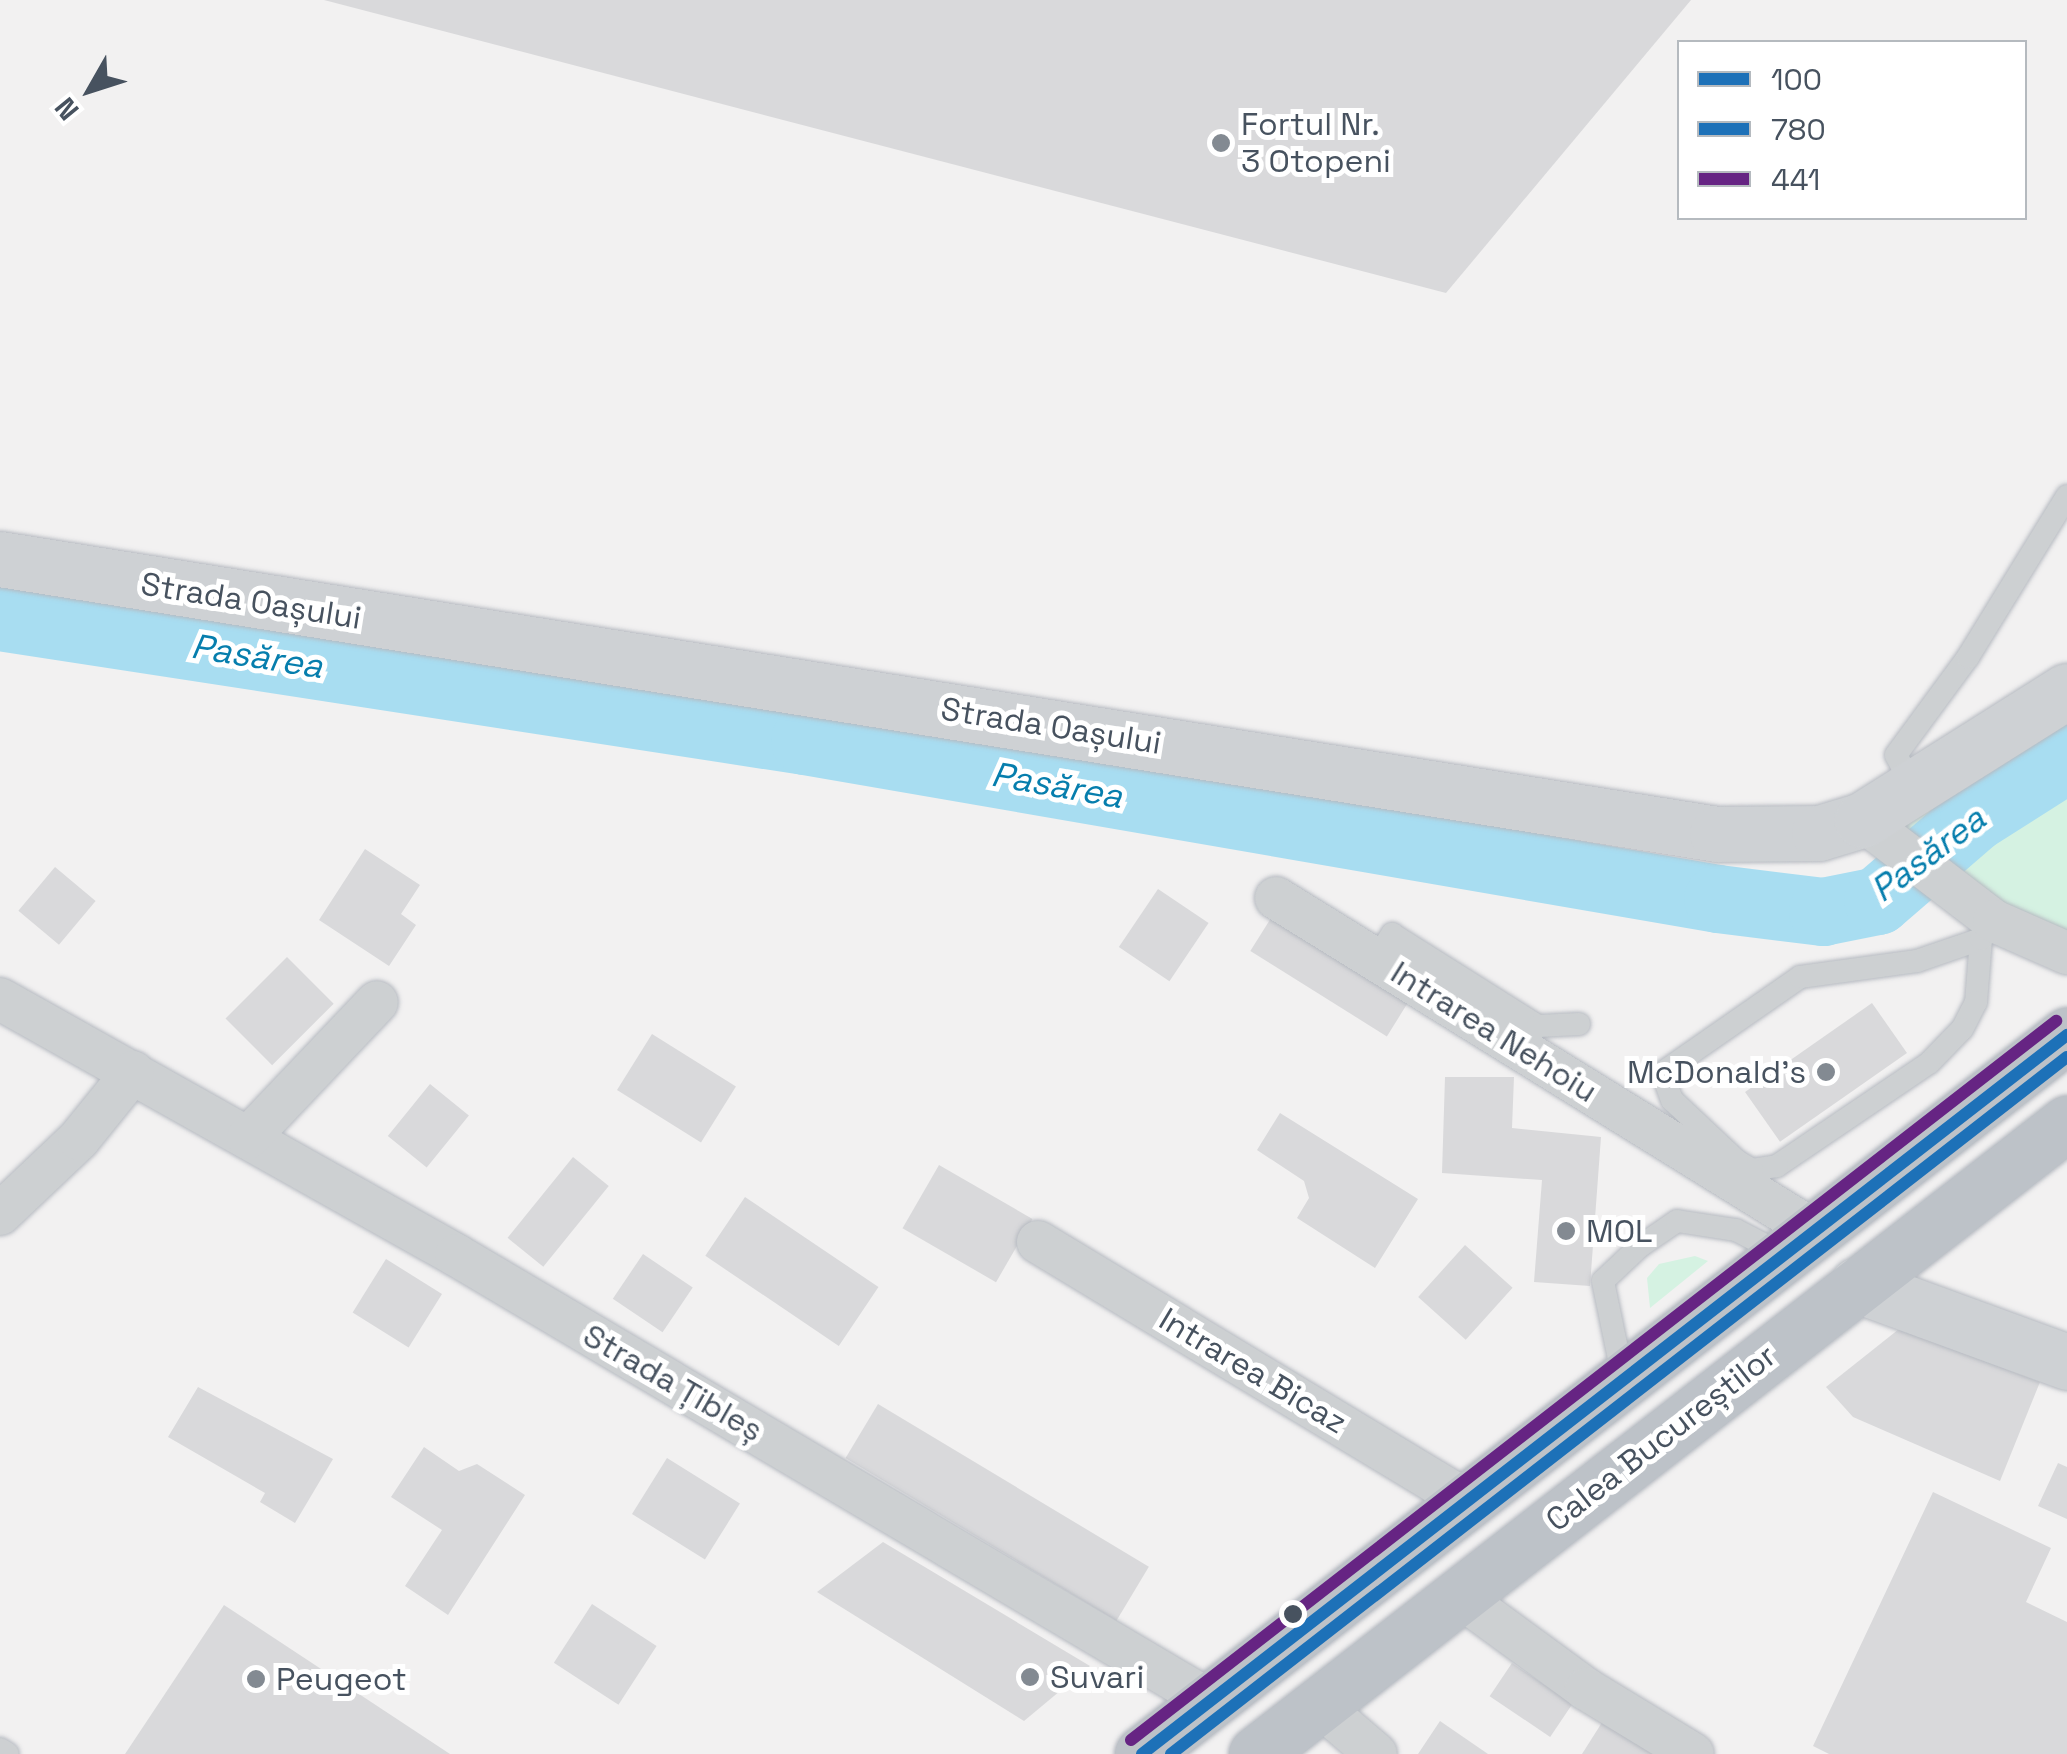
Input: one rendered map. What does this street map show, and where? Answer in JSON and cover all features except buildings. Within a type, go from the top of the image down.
[{"type":"highway","points":[[1142,1754],[1623,1378],[1775,1229],[2067,1035]]},
{"type":"highway","name":"Calea Bucureștilor","points":[[1256,1754],[2067,1122]]},
{"type":"street","name":"Strada Oașului","points":[[0,559],[244,602],[650,659],[1638,824],[1767,836],[1882,833],[1915,790],[2011,722],[2067,691]]},
{"type":"street","points":[[1882,833],[1940,878],[1987,930],[2060,945],[2067,953]]},
{"type":"street","name":"Intrarea Nehoiu","points":[[1276,898],[1376,959],[1775,1229]]},
{"type":"street","name":"Strada Țibleș","points":[[0,999],[248,1138],[1210,1700]]},
{"type":"street","points":[[248,1138],[377,1002]]},
{"type":"street","points":[[0,1214],[78,1138],[133,1072]]},
{"type":"street","name":"Intrarea Bicaz","points":[[1038,1242],[1467,1500]]},
{"type":"street","points":[[1857,1284],[2067,1362]]},
{"type":"street","points":[[1459,1596],[1586,1689],[1692,1754]]},
{"type":"street","points":[[1319,1706],[1376,1754]]},
{"type":"lane","points":[[1915,790],[1896,755],[1968,657],[2067,496]]},
{"type":"lane","points":[[1987,930],[1970,1016],[1929,1063],[1777,1166],[1752,1170],[1704,1136],[1672,1100],[1662,1072],[1800,976],[1917,961],[1987,930]]},
{"type":"lane","points":[[1376,959],[1392,934],[1538,1026],[1578,1024]]},
{"type":"lane","points":[[1623,1378],[1604,1314],[1603,1281],[1677,1222],[1775,1229]]},
{"type":"lane","points":[[0,1749],[8,1754]]},
{"type":"green space","points":[[2067,691],[2067,953],[1862,820]]},
{"type":"green space","points":[[1695,1256],[1708,1261],[1650,1308],[1647,1278],[1659,1264]]},
{"type":"waterway","name":"Pasărea","points":[[0,617],[805,741],[1718,899],[1823,912],[1878,901],[1974,818],[2067,759]]},
{"type":"transit line","name":"441","points":[[1131,1740],[2056,1021]]},
{"type":"transit line","name":"100","points":[[1142,1754],[2067,1035]]},
{"type":"transit line","name":"780","points":[[1171,1754],[2067,1057]]},
{"type":"place","name":"Fortul Nr. 3 Otopeni","points":[[1221,143]]},
{"type":"place","name":"McDonald's","points":[[1826,1072]]},
{"type":"place","name":"MOL","points":[[1566,1231]]},
{"type":"place","name":"Suvari","points":[[1030,1677]]},
{"type":"place","name":"Peugeot","points":[[256,1679]]}]
